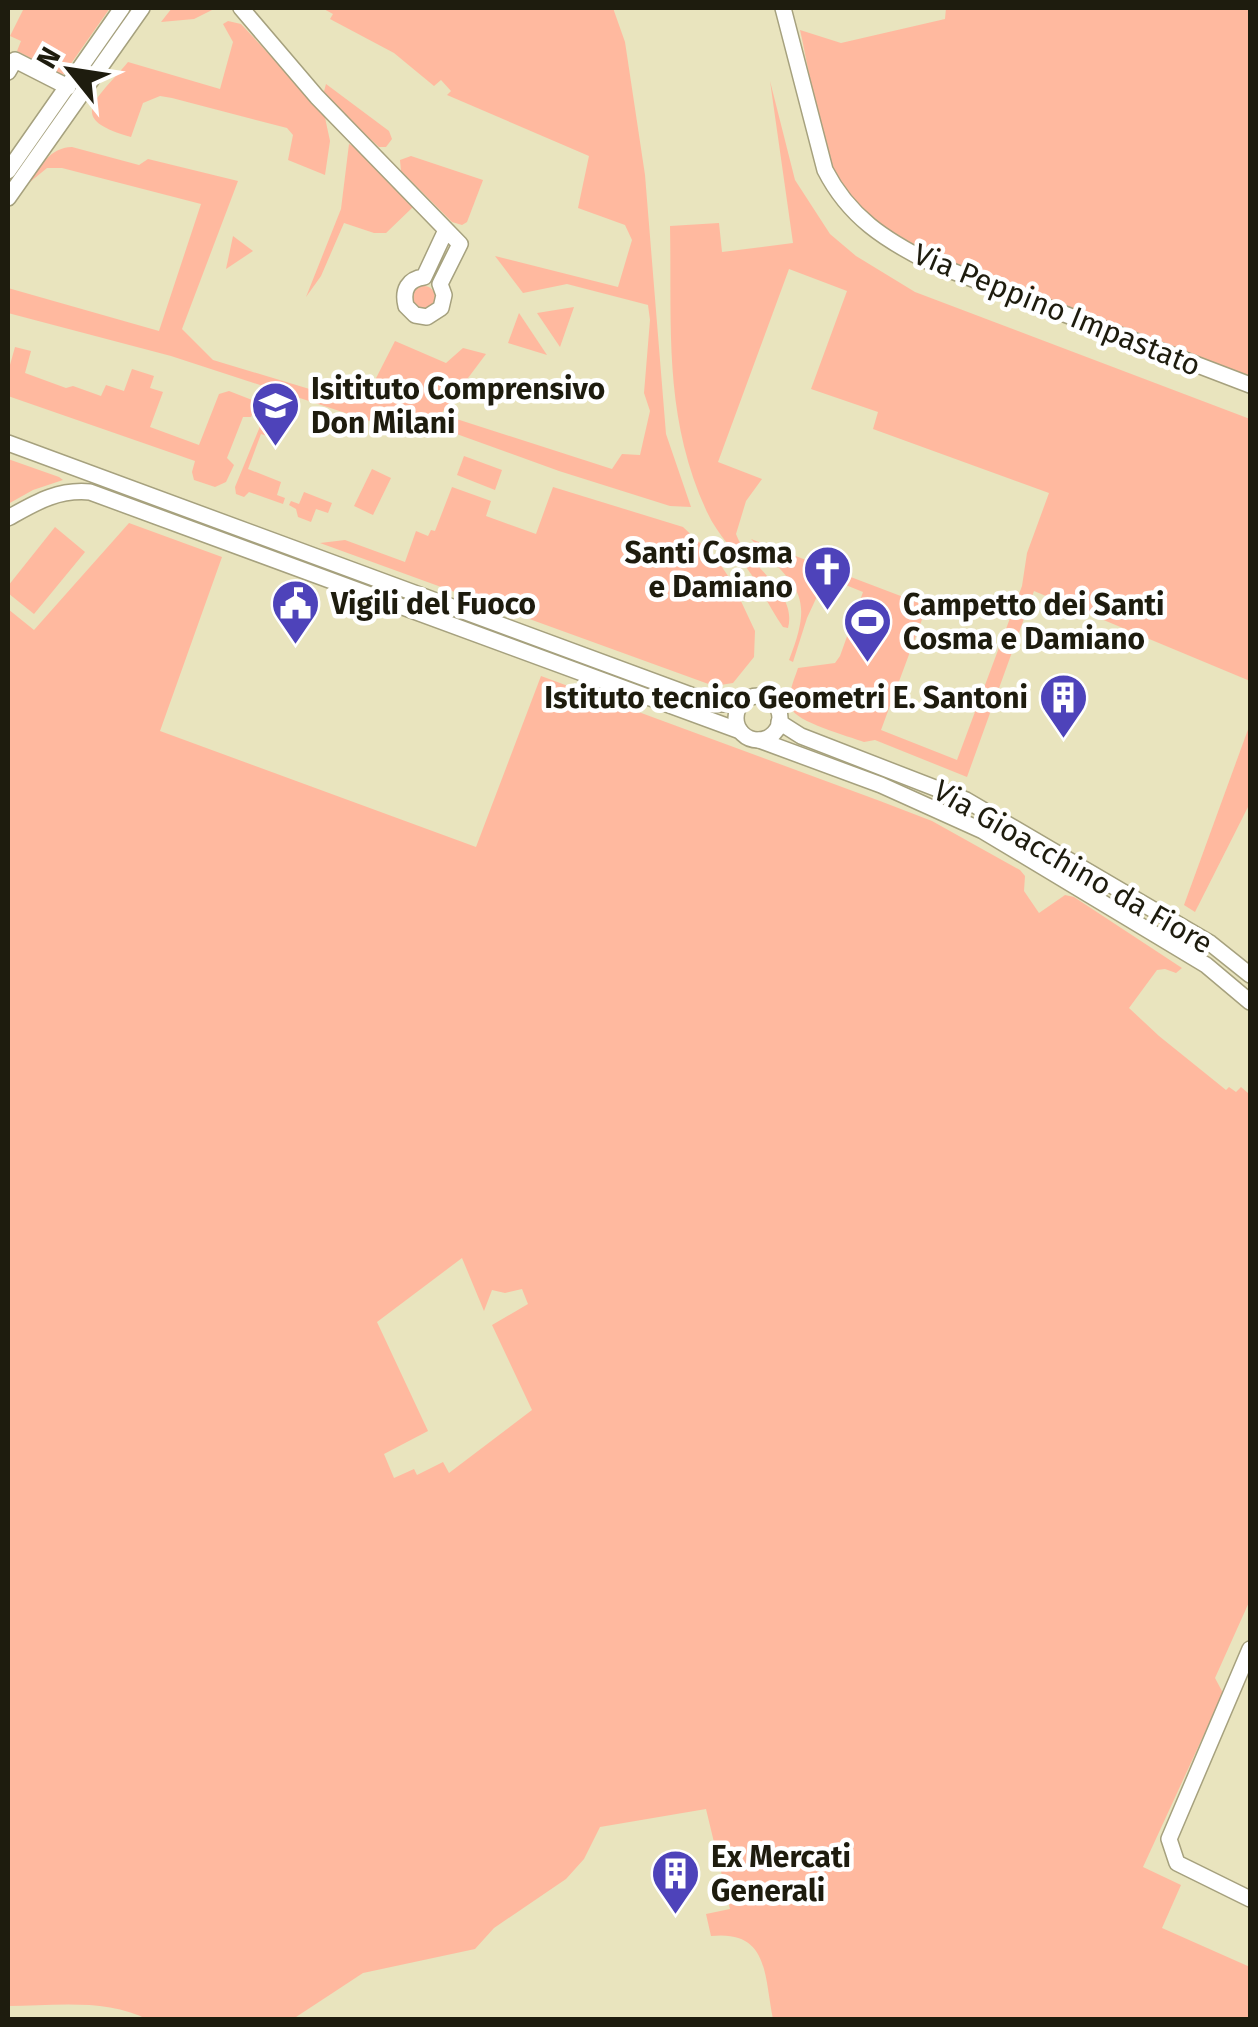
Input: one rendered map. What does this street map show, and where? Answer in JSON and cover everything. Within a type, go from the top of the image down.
[{"type":"street","points":[[8,171],[122,8]]},
{"type":"street","points":[[8,198],[142,8]]},
{"type":"street","points":[[242,8],[317,97],[460,244],[440,284],[444,295],[440,308],[427,317],[410,312],[405,290],[411,282],[424,277],[446,230]]},
{"type":"street","name":"Via Peppino Impastato","points":[[782,8],[825,170],[837,193],[858,218],[886,240],[931,263],[1250,385]]},
{"type":"street","points":[[8,72],[14,60],[68,87]]},
{"type":"street","points":[[8,443],[714,704],[741,704],[753,696],[767,698],[778,708],[779,722],[772,734],[759,740],[90,492],[61,492],[8,518]]},
{"type":"street","points":[[740,731],[736,718],[741,704]]},
{"type":"street","name":"Via Gioacchino da Fiore","points":[[779,722],[801,736],[966,800],[1196,934],[1250,976]]},
{"type":"street","name":"Via Gioacchino da Fiore","points":[[759,740],[881,786],[984,832],[1206,966],[1250,1002]]},
{"type":"street","points":[[1250,1648],[1169,1838],[1172,1852],[1184,1868],[1250,1899]]},
{"type":"shaded area","points":[[24,8],[110,8],[63,75],[17,51],[21,41],[10,36]]},
{"type":"shaded area","points":[[172,8],[216,8],[194,19],[161,22]]},
{"type":"shaded area","points":[[322,8],[613,8],[625,42],[645,175],[666,434],[691,507],[670,506],[559,471],[379,406],[373,422],[171,356],[8,313],[8,288],[159,331],[201,204],[62,168],[47,168],[30,182],[47,158],[64,148],[139,165],[148,159],[238,181],[182,329],[213,360],[326,394],[340,381],[371,388],[395,341],[446,363],[463,348],[486,354],[441,414],[612,469],[622,454],[640,455],[650,411],[644,393],[648,305],[567,284],[523,293],[495,256],[618,287],[632,240],[625,225],[578,208],[589,156],[447,95],[451,91],[441,80],[434,86],[394,53],[330,19],[333,14]]},
{"type":"shaded area","points":[[946,8],[1250,8],[1250,376],[949,261],[889,229],[845,191],[823,138],[800,30],[841,43],[945,19]]},
{"type":"shaded area","points":[[223,24],[241,24],[324,113],[330,141],[325,175],[288,160],[293,135],[287,128],[172,98],[160,96],[143,103],[131,137],[110,130],[92,115],[98,97],[128,62],[220,89],[233,42]]},
{"type":"shaded area","points":[[770,81],[795,180],[830,234],[856,256],[915,292],[1250,419],[1250,681],[1034,591],[967,777],[875,740],[864,742],[823,728],[791,708],[798,668],[835,663],[863,592],[826,577],[793,662],[789,660],[801,619],[797,592],[751,539],[927,606],[881,730],[957,760],[1022,586],[1027,553],[1049,493],[873,429],[878,412],[811,389],[847,291],[789,269],[718,462],[762,479],[746,501],[736,534],[786,602],[788,628],[783,627],[751,574],[711,521],[693,476],[676,406],[670,226],[719,223],[722,252],[793,243]]},
{"type":"shaded area","points":[[326,84],[389,131],[392,139],[386,147],[379,147],[323,95]]},
{"type":"shaded area","points":[[349,144],[359,149],[413,207],[386,233],[344,223],[321,276],[306,297],[341,209]]},
{"type":"shaded area","points":[[411,156],[483,180],[467,222],[452,222],[401,171],[400,160]]},
{"type":"shaded area","points":[[233,236],[253,251],[226,269]]},
{"type":"shaded area","points":[[420,286],[428,286],[435,297],[428,308],[420,308],[413,301],[413,293]]},
{"type":"shaded area","points":[[574,307],[560,347],[537,313]]},
{"type":"shaded area","points":[[519,313],[547,355],[508,343]]},
{"type":"shaded area","points":[[15,347],[31,351],[25,373],[101,396],[106,385],[124,391],[132,369],[154,376],[150,388],[163,392],[150,427],[199,445],[219,394],[229,391],[257,402],[251,417],[243,417],[227,458],[234,465],[226,482],[215,487],[194,480],[195,461],[8,396],[8,372]]},
{"type":"shaded area","points":[[268,407],[289,414],[280,440],[261,434],[248,469],[281,482],[277,495],[285,498],[283,504],[249,492],[244,497],[236,494],[235,487]]},
{"type":"shaded area","points":[[464,456],[502,470],[495,490],[457,475]]},
{"type":"shaded area","points":[[8,459],[59,477],[63,480],[8,504]]},
{"type":"shaded area","points":[[372,469],[391,478],[373,515],[354,506]]},
{"type":"shaded area","points":[[452,487],[491,501],[486,516],[536,534],[553,487],[683,527],[716,558],[732,582],[755,631],[754,657],[733,683],[714,686],[320,543],[345,540],[405,562],[416,531],[428,536],[431,530],[435,531]]},
{"type":"shaded area","points":[[304,492],[332,503],[328,513],[316,509],[311,522],[298,517],[296,509],[289,505],[291,501],[299,504]]},
{"type":"shaded area","points":[[129,523],[222,557],[160,731],[476,847],[541,676],[932,821],[1020,870],[1025,876],[1024,891],[1039,913],[1065,895],[1074,897],[1182,968],[1176,973],[1157,970],[1129,1008],[1226,1090],[1229,1087],[1236,1092],[1241,1087],[1250,1091],[1250,1600],[1215,1678],[1223,1693],[1143,1867],[1181,1885],[1162,1928],[1250,1967],[1250,2019],[773,2019],[765,1972],[754,1948],[730,1936],[711,1936],[706,1914],[730,1909],[706,1809],[600,1827],[584,1859],[566,1879],[494,1928],[475,1949],[363,1973],[293,2019],[148,2020],[98,2006],[8,2006],[8,609],[34,630]],"holes":[[[462,1258],[484,1311],[492,1290],[505,1293],[522,1289],[528,1304],[492,1325],[532,1410],[449,1473],[443,1462],[417,1475],[414,1469],[394,1478],[384,1454],[428,1431],[377,1322]]]},
{"type":"shaded area","points":[[55,527],[85,552],[34,614],[8,593],[8,586]]},
{"type":"shaded area","points":[[1250,724],[1250,803],[1195,912],[1184,905]]},
{"type":"place","name":"Isitituto Comprensivo Don Milani","points":[[276,448]]},
{"type":"place","name":"Santi Cosma e Damiano","points":[[828,612]]},
{"type":"place","name":"Vigili del Fuoco","points":[[296,646]]},
{"type":"place","name":"Campetto dei Santi Cosma e Damiano","points":[[868,664]]},
{"type":"place","name":"Istituto tecnico Geometri E. Santoni","points":[[1063,740]]},
{"type":"place","name":"Ex Mercati Generali","points":[[676,1916]]}]
